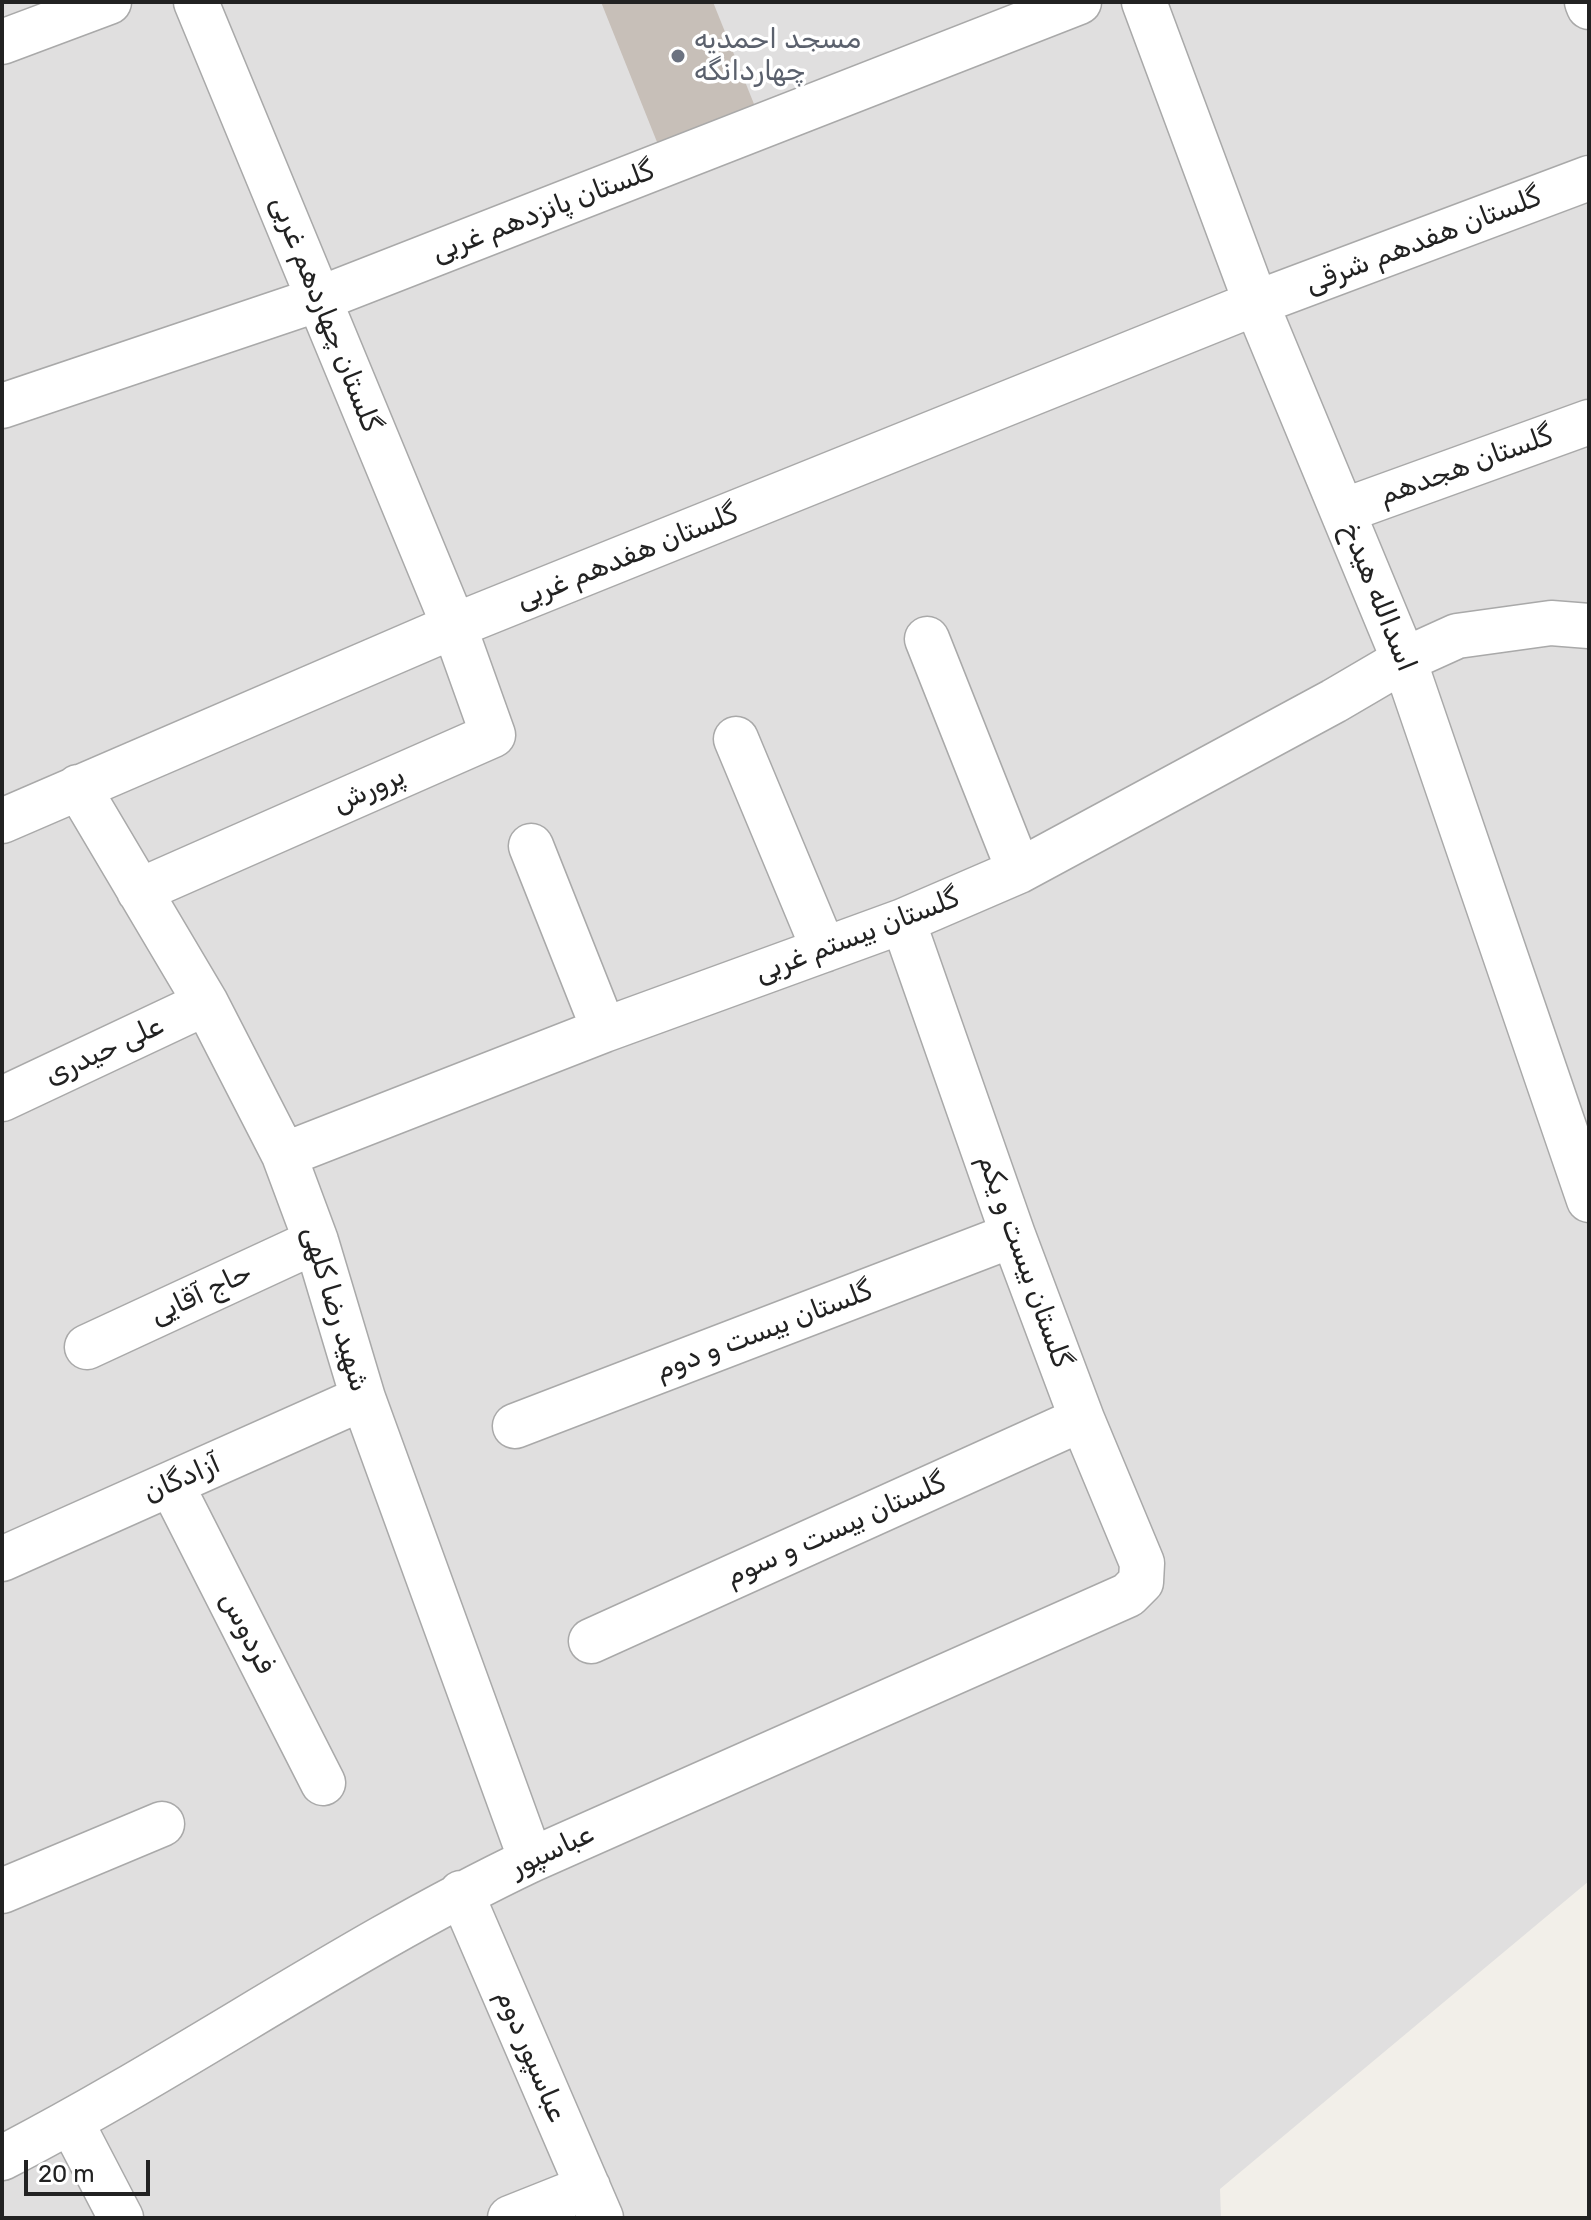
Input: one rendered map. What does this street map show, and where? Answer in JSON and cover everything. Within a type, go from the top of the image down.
[{"type":"street","points":[[2,42],[109,2]]},
{"type":"street","name":"گلستان چهاردهم غربی","points":[[196,2],[454,626]]},
{"type":"street","name":"گلستان پانزدهم غربی","points":[[2,406],[319,299],[1079,2]]},
{"type":"street","name":"اسدالله هیدخ","points":[[1144,2],[1256,303],[1404,660],[1589,1200]]},
{"type":"street","name":"گلستان هفدهم شرقی","points":[[1256,303],[1589,178]]},
{"type":"street","name":"گلستان هفدهم غربی","points":[[2,821],[454,626],[1256,303]]},
{"type":"street","name":"گلستان هجدهم","points":[[1343,511],[1589,422]]},
{"type":"street","name":"گلستان بیستم غربی","points":[[284,1155],[604,1030],[903,921],[1019,871],[1404,660],[1457,636],[1551,623],[1589,626]]},
{"type":"street","name":"پرورش","points":[[139,891],[493,735],[454,626]]},
{"type":"street","points":[[927,639],[1019,871]]},
{"type":"street","points":[[736,739],[824,950]]},
{"type":"street","name":"شهید رضا کلهی","points":[[78,787],[206,1003],[284,1155],[316,1241],[363,1398],[531,1860]]},
{"type":"street","points":[[531,846],[604,1030]]},
{"type":"street","name":"گلستان بیست و یکم","points":[[903,921],[1013,1235],[1082,1419],[1142,1563],[1141,1582],[1128,1595]]},
{"type":"street","name":"علی حیدری","points":[[2,1099],[206,1003]]},
{"type":"street","name":"گلستان بیست و دوم","points":[[515,1426],[1013,1235]]},
{"type":"street","name":"حاج آقایی","points":[[87,1347],[316,1241]]},
{"type":"street","name":"آزادگان","points":[[2,1559],[363,1398]]},
{"type":"street","name":"گلستان بیست و سوم","points":[[591,1641],[1082,1419]]},
{"type":"street","name":"فردوس","points":[[171,1484],[323,1783]]},
{"type":"street","name":"عباسپور","points":[[2,2158],[71,2122],[461,1893],[1128,1595]]},
{"type":"street","points":[[2,1891],[162,1824]]},
{"type":"street","name":"عباسپور دوم","points":[[461,1893],[594,2203]]},
{"type":"street","points":[[71,2122],[121,2218]]},
{"type":"street","points":[[510,2218],[594,2203]]},
{"type":"shaded area","points":[[2,2],[1589,2],[1589,1881],[1220,2189],[1221,2218],[2,2218]]},
{"type":"building","name":"مسجد احمدیه چهاردانگه","points":[[601,2],[713,2],[756,109],[659,147]]},
{"type":"place","name":"مسجد احمدیه چهاردانگه","points":[[678,56]]}]
